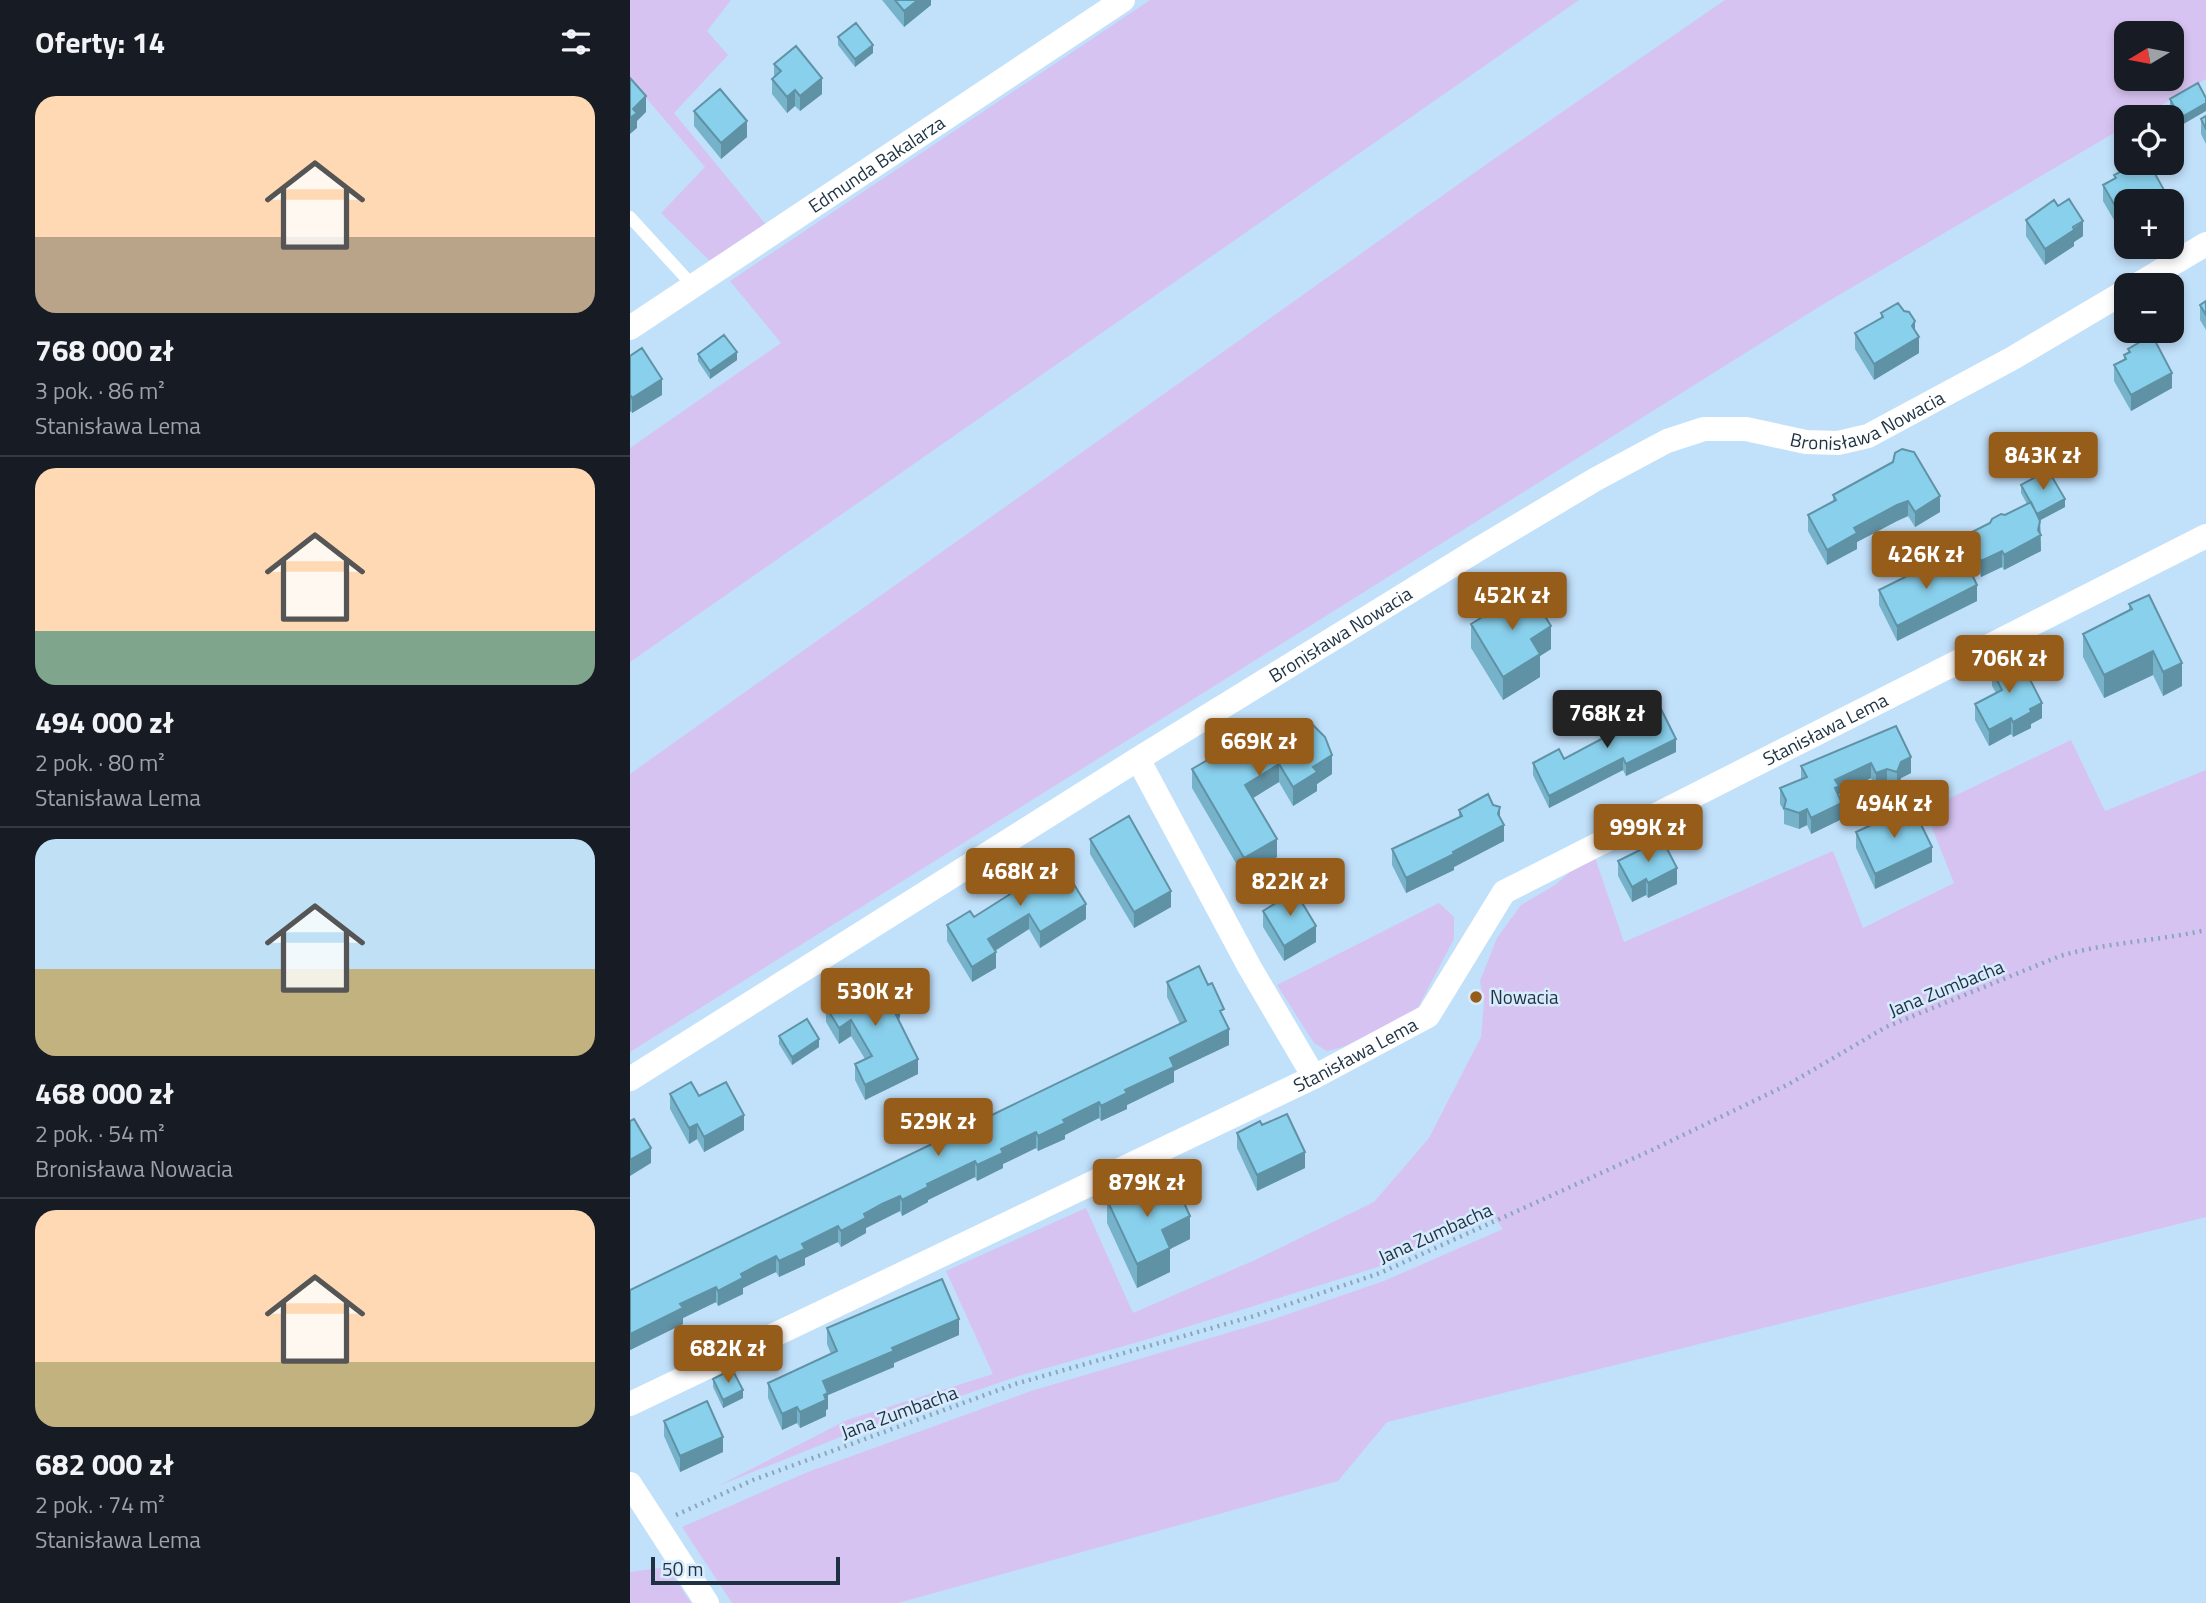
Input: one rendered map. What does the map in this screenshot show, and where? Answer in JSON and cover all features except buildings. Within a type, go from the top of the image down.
[{"type":"street","name":"Edmunda Bakalarza","points":[[630,328],[1123,0]]},
{"type":"street","points":[[2157,273],[2206,244]]},
{"type":"street","name":"Bronisława Nowacia","points":[[630,1079],[1138,759],[1489,543],[1596,479],[1667,441],[1704,429],[1746,429],[1806,442],[1838,443],[1868,436],[2014,358],[2114,299]]},
{"type":"street","name":"Stanisława Lema","points":[[630,1404],[1314,1077],[1429,1016],[1504,892],[2206,536]]},
{"type":"street","points":[[1138,759],[1250,968],[1314,1077]]},
{"type":"street","points":[[630,1484],[707,1603]]},
{"type":"lane","points":[[630,217],[694,287]]},
{"type":"path","name":"Jana Zumbacha","points":[[656,1525],[753,1480],[1015,1384],[1254,1316],[1380,1273],[1789,1084],[1886,1027],[2060,956],[2089,948],[2176,937],[2206,930]]},
{"type":"shaded area","points":[[630,0],[731,0],[707,31],[728,55],[674,113],[768,227],[712,263],[661,213],[705,167],[630,79]]},
{"type":"shaded area","points":[[1150,0],[1579,0],[630,662],[630,448],[781,343],[730,281]]},
{"type":"shaded area","points":[[1725,0],[2206,0],[2206,79],[2162,105],[2114,105],[2114,133],[1822,305],[630,1052],[630,774],[1491,161]]},
{"type":"shaded area","points":[[2071,740],[2105,811],[2206,770],[2206,1217],[1387,1422],[1338,1481],[898,1603],[732,1603],[682,1527],[808,1472],[1031,1391],[1271,1320],[1384,1281],[1503,1229],[1490,1211],[1381,1266],[1145,1340],[1022,1375],[838,1438],[718,1486],[847,1420],[993,1374],[946,1271],[1086,1208],[1133,1313],[1255,1260],[1374,1202],[1429,1138],[1481,1037],[1484,1003],[1480,981],[1497,938],[1521,905],[1555,885],[1593,852],[1624,942],[1833,851],[1863,928],[1954,883],[1925,810]]},
{"type":"shaded area","points":[[1439,903],[1454,917],[1454,939],[1416,1011],[1343,1047],[1327,1051],[1314,1043],[1277,985]]},
{"type":"shaded area","points":[[667,1567],[691,1603],[630,1603],[630,1572]]},
{"type":"place","name":"Nowacia","points":[[1476,997]]}]
